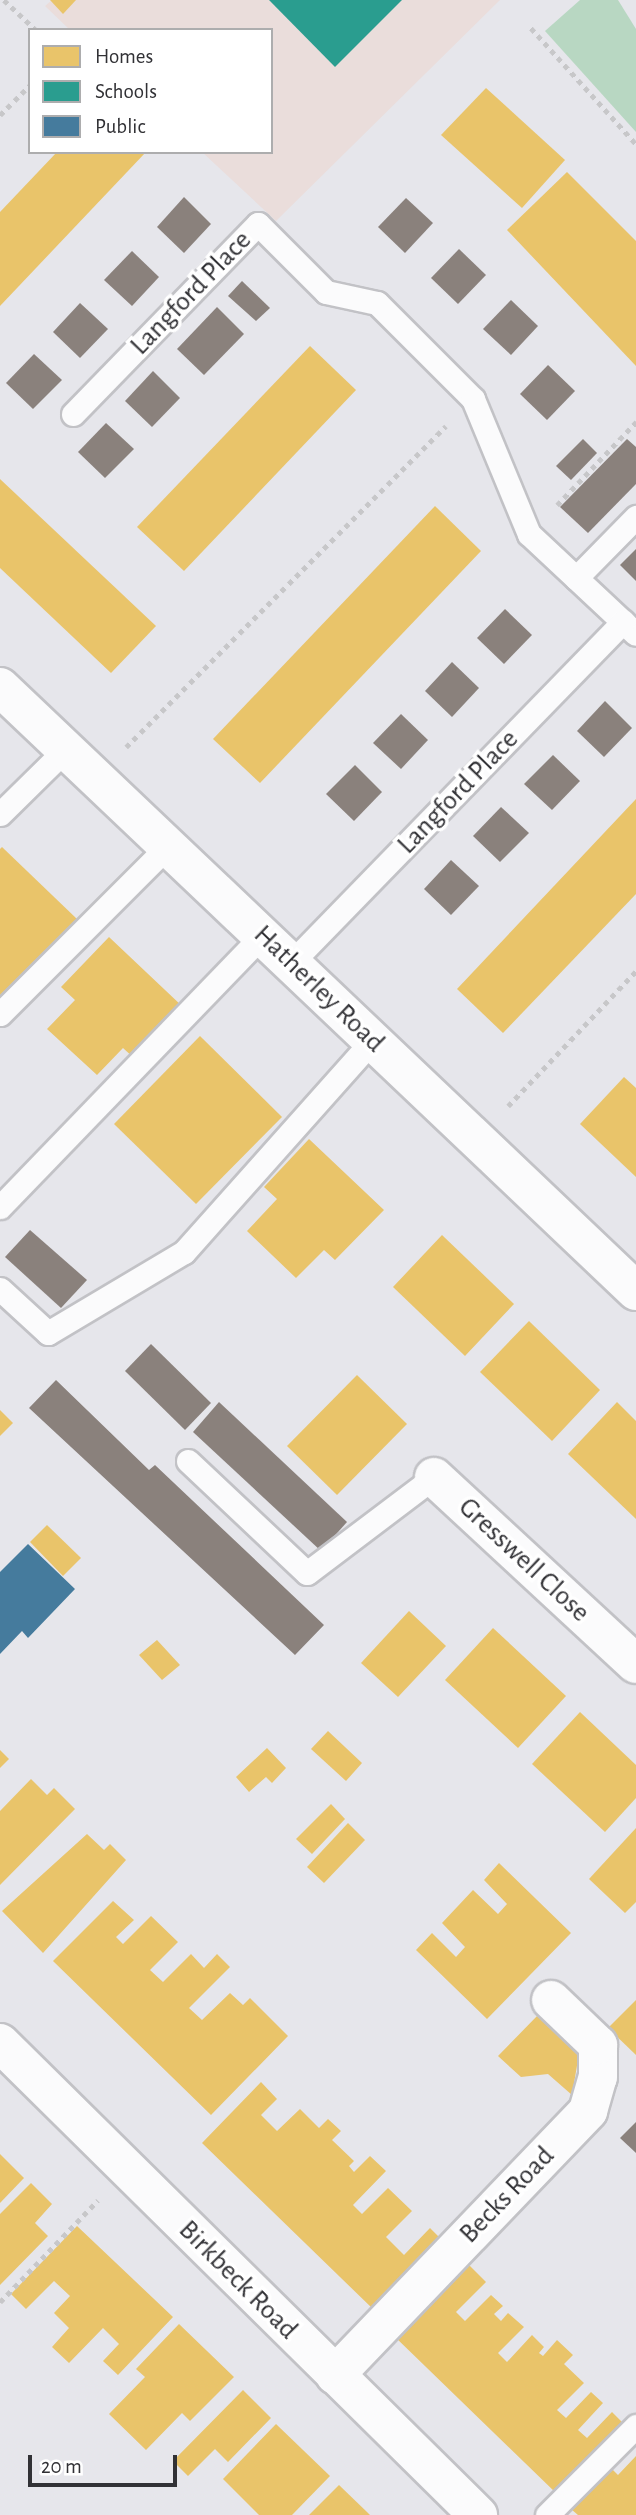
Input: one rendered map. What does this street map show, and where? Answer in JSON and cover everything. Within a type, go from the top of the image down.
[{"type":"street","name":"Hatherley Road","points":[[0,687],[636,1292]]},
{"type":"street","name":"Gresswell Close","points":[[434,1477],[629,1643]]},
{"type":"street","name":"Becks Road","points":[[335,2375],[588,2111],[598,2077],[597,2045],[551,2000]]},
{"type":"street","name":"Birkbeck Road","points":[[0,2043],[478,2515]]},
{"type":"lane","name":"Langford Place","points":[[73,414],[258,224],[326,292],[377,303],[473,399],[530,534],[630,628],[292,962]]},
{"type":"lane","points":[[576,578],[636,517]]},
{"type":"lane","points":[[0,814],[66,750]]},
{"type":"lane","points":[[0,1014],[168,846]]},
{"type":"lane","points":[[0,1207],[263,935]]},
{"type":"lane","points":[[0,1289],[48,1333],[184,1252],[373,1040]]},
{"type":"lane","points":[[188,1461],[307,1573],[434,1477]]},
{"type":"lane","points":[[547,2515],[636,2426]]},
{"type":"path","points":[[4,0],[34,28]]},
{"type":"path","points":[[531,28],[636,144]]},
{"type":"path","points":[[0,116],[28,87]]},
{"type":"path","points":[[95,778],[473,399]]},
{"type":"path","points":[[530,534],[636,422]]},
{"type":"path","points":[[476,1139],[636,971]]},
{"type":"path","points":[[0,2302],[127,2169]]},
{"type":"shaded area","points":[[52,0],[500,0],[276,221],[204,154],[273,154],[273,28],[68,28],[45,6]]},
{"type":"green space","points":[[580,0],[618,0],[636,29],[636,132],[545,31]]},
{"type":"building: Homes","points":[[50,0],[76,0],[63,14]]},
{"type":"building: Homes","points":[[486,88],[565,160],[522,208],[441,135]]},
{"type":"building: Homes","points":[[55,154],[144,154],[0,306],[0,212]]},
{"type":"building: Homes","points":[[567,172],[636,241],[636,366],[507,230]]},
{"type":"building: Homes","points":[[310,346],[356,390],[184,571],[137,527]]},
{"type":"building: Homes","points":[[0,479],[156,626],[111,673],[0,568]]},
{"type":"building: Homes","points":[[435,506],[481,551],[260,783],[213,739]]},
{"type":"building: Homes","points":[[636,799],[636,894],[503,1033],[457,989]]},
{"type":"building: Homes","points":[[2,847],[77,919],[0,1000],[0,849]]},
{"type":"building: Homes","points":[[109,937],[183,1007],[135,1059],[123,1048],[97,1075],[47,1029],[75,1000],[61,987]]},
{"type":"building: Homes","points":[[200,1036],[282,1117],[196,1204],[114,1124]]},
{"type":"building: Homes","points":[[624,1077],[636,1088],[636,1177],[580,1124]]},
{"type":"building: Homes","points":[[309,1139],[384,1210],[335,1260],[324,1250],[296,1278],[247,1231],[277,1199],[264,1187]]},
{"type":"building: Homes","points":[[442,1235],[514,1304],[465,1356],[393,1287]]},
{"type":"building: Homes","points":[[529,1321],[600,1390],[552,1441],[480,1372]]},
{"type":"building: Homes","points":[[357,1375],[407,1424],[337,1495],[287,1446]]},
{"type":"building: Homes","points":[[617,1402],[636,1421],[636,1519],[568,1454]]},
{"type":"building: Homes","points":[[0,1410],[13,1423],[0,1436]]},
{"type":"building: Homes","points":[[47,1525],[81,1558],[63,1576],[30,1542]]},
{"type":"building: Homes","points":[[409,1611],[446,1646],[398,1697],[361,1663]]},
{"type":"building: Homes","points":[[493,1628],[566,1696],[518,1748],[445,1680]]},
{"type":"building: Homes","points":[[157,1640],[180,1665],[162,1680],[139,1655]]},
{"type":"building: Homes","points":[[580,1712],[636,1765],[636,1798],[605,1832],[532,1764]]},
{"type":"building: Homes","points":[[328,1731],[362,1763],[346,1781],[311,1749]]},
{"type":"building: Homes","points":[[267,1748],[286,1768],[272,1783],[266,1777],[249,1792],[236,1777]]},
{"type":"building: Homes","points":[[0,1750],[9,1759],[0,1768]]},
{"type":"building: Homes","points":[[31,1779],[47,1795],[54,1788],[75,1809],[0,1885],[0,1811]]},
{"type":"building: Homes","points":[[331,1804],[345,1819],[312,1854],[296,1839]]},
{"type":"building: Homes","points":[[348,1823],[365,1840],[324,1883],[307,1867]]},
{"type":"building: Homes","points":[[636,1828],[636,1902],[625,1913],[589,1879]]},
{"type":"building: Homes","points":[[87,1834],[104,1850],[110,1844],[126,1860],[43,1953],[2,1911]]},
{"type":"building: Homes","points":[[499,1863],[571,1933],[487,2019],[416,1950],[432,1933],[456,1957],[465,1947],[442,1923],[473,1890],[498,1914],[507,1904],[484,1880]]},
{"type":"building: Homes","points":[[113,1901],[134,1920],[116,1937],[123,1944],[151,1916],[178,1942],[150,1970],[163,1982],[191,1954],[204,1968],[217,1954],[230,1967],[189,2008],[202,2020],[230,1993],[243,2005],[250,1998],[288,2036],[211,2115],[53,1961]]},
{"type":"building: Homes","points":[[636,2000],[636,2055],[608,2028]]},
{"type":"building: Homes","points":[[538,2015],[579,2054],[572,2095],[548,2074],[521,2077],[498,2056]]},
{"type":"building: Homes","points":[[261,2082],[277,2099],[261,2115],[277,2131],[300,2109],[319,2128],[328,2119],[341,2131],[332,2140],[354,2161],[349,2166],[354,2172],[370,2156],[386,2171],[353,2205],[362,2214],[388,2188],[412,2211],[386,2237],[404,2255],[430,2228],[442,2240],[374,2310],[202,2143]]},
{"type":"building: Homes","points":[[0,2154],[24,2178],[0,2203]]},
{"type":"building: Homes","points":[[31,2183],[52,2204],[35,2223],[48,2236],[0,2285],[0,2214]]},
{"type":"building: Homes","points":[[77,2226],[173,2317],[118,2375],[103,2361],[119,2344],[103,2328],[69,2363],[52,2347],[69,2328],[54,2313],[70,2296],[54,2281],[26,2309],[11,2294]]},
{"type":"building: Homes","points":[[465,2261],[486,2282],[456,2312],[465,2321],[491,2295],[503,2306],[494,2314],[501,2321],[508,2313],[524,2327],[498,2353],[507,2362],[532,2335],[544,2347],[539,2353],[543,2356],[557,2340],[573,2355],[564,2364],[584,2383],[557,2410],[566,2418],[591,2392],[603,2403],[578,2430],[587,2438],[612,2412],[624,2424],[556,2493],[393,2335]]},
{"type":"building: Homes","points":[[179,2324],[234,2377],[190,2421],[182,2413],[146,2450],[109,2414],[145,2377],[136,2369]]},
{"type":"building: Homes","points":[[243,2390],[271,2418],[228,2462],[215,2449],[188,2476],[173,2461]]},
{"type":"building: Homes","points":[[276,2424],[330,2476],[292,2515],[259,2515],[223,2479]]},
{"type":"building: Homes","points":[[636,2456],[636,2515],[578,2515],[571,2509],[611,2468],[618,2475]]},
{"type":"building: Homes","points":[[339,2485],[367,2512],[370,2515],[309,2515]]},
{"type":"building: Schools","points":[[269,0],[402,0],[335,67]]},
{"type":"building: Public","points":[[28,1544],[75,1589],[28,1638],[22,1631],[0,1654],[0,1572]]},
{"type":"building: Industry","points":[[184,197],[211,224],[184,253],[157,227]]},
{"type":"building: Industry","points":[[406,198],[433,223],[405,253],[378,227]]},
{"type":"building: Industry","points":[[459,249],[486,275],[458,304],[431,278]]},
{"type":"building: Industry","points":[[132,251],[159,277],[132,306],[104,280]]},
{"type":"building: Industry","points":[[242,281],[270,308],[256,321],[228,296]]},
{"type":"building: Industry","points":[[511,300],[538,326],[511,355],[483,329]]},
{"type":"building: Industry","points":[[80,303],[108,329],[80,358],[53,332]]},
{"type":"building: Industry","points":[[217,307],[244,334],[204,375],[177,349]]},
{"type":"building: Industry","points":[[34,354],[62,380],[33,409],[6,383]]},
{"type":"building: Industry","points":[[548,365],[575,391],[547,420],[520,394]]},
{"type":"building: Industry","points":[[153,371],[180,398],[152,427],[125,401]]},
{"type":"building: Industry","points":[[106,423],[134,449],[105,478],[78,452]]},
{"type":"building: Industry","points":[[583,439],[597,453],[571,480],[556,466]]},
{"type":"building: Industry","points":[[627,439],[636,447],[636,484],[588,533],[560,507]]},
{"type":"building: Industry","points":[[636,549],[636,581],[620,565]]},
{"type":"building: Industry","points":[[505,609],[532,635],[504,664],[477,638]]},
{"type":"building: Industry","points":[[452,662],[479,688],[452,717],[425,691]]},
{"type":"building: Industry","points":[[605,701],[632,728],[604,757],[577,731]]},
{"type":"building: Industry","points":[[401,714],[428,740],[401,769],[373,743]]},
{"type":"building: Industry","points":[[553,755],[580,781],[552,810],[524,784]]},
{"type":"building: Industry","points":[[355,765],[382,792],[354,821],[326,794]]},
{"type":"building: Industry","points":[[501,807],[529,833],[500,862],[473,836]]},
{"type":"building: Industry","points":[[451,860],[479,886],[451,915],[424,889]]},
{"type":"building: Industry","points":[[30,1230],[87,1280],[61,1308],[5,1257]]},
{"type":"building: Industry","points":[[151,1344],[211,1403],[185,1430],[125,1371]]},
{"type":"building: Industry","points":[[56,1380],[149,1470],[155,1465],[324,1625],[295,1655],[29,1408]]},
{"type":"building: Industry","points":[[219,1402],[347,1522],[321,1551],[193,1432]]},
{"type":"building: Industry","points":[[636,2122],[636,2153],[620,2138]]}]
